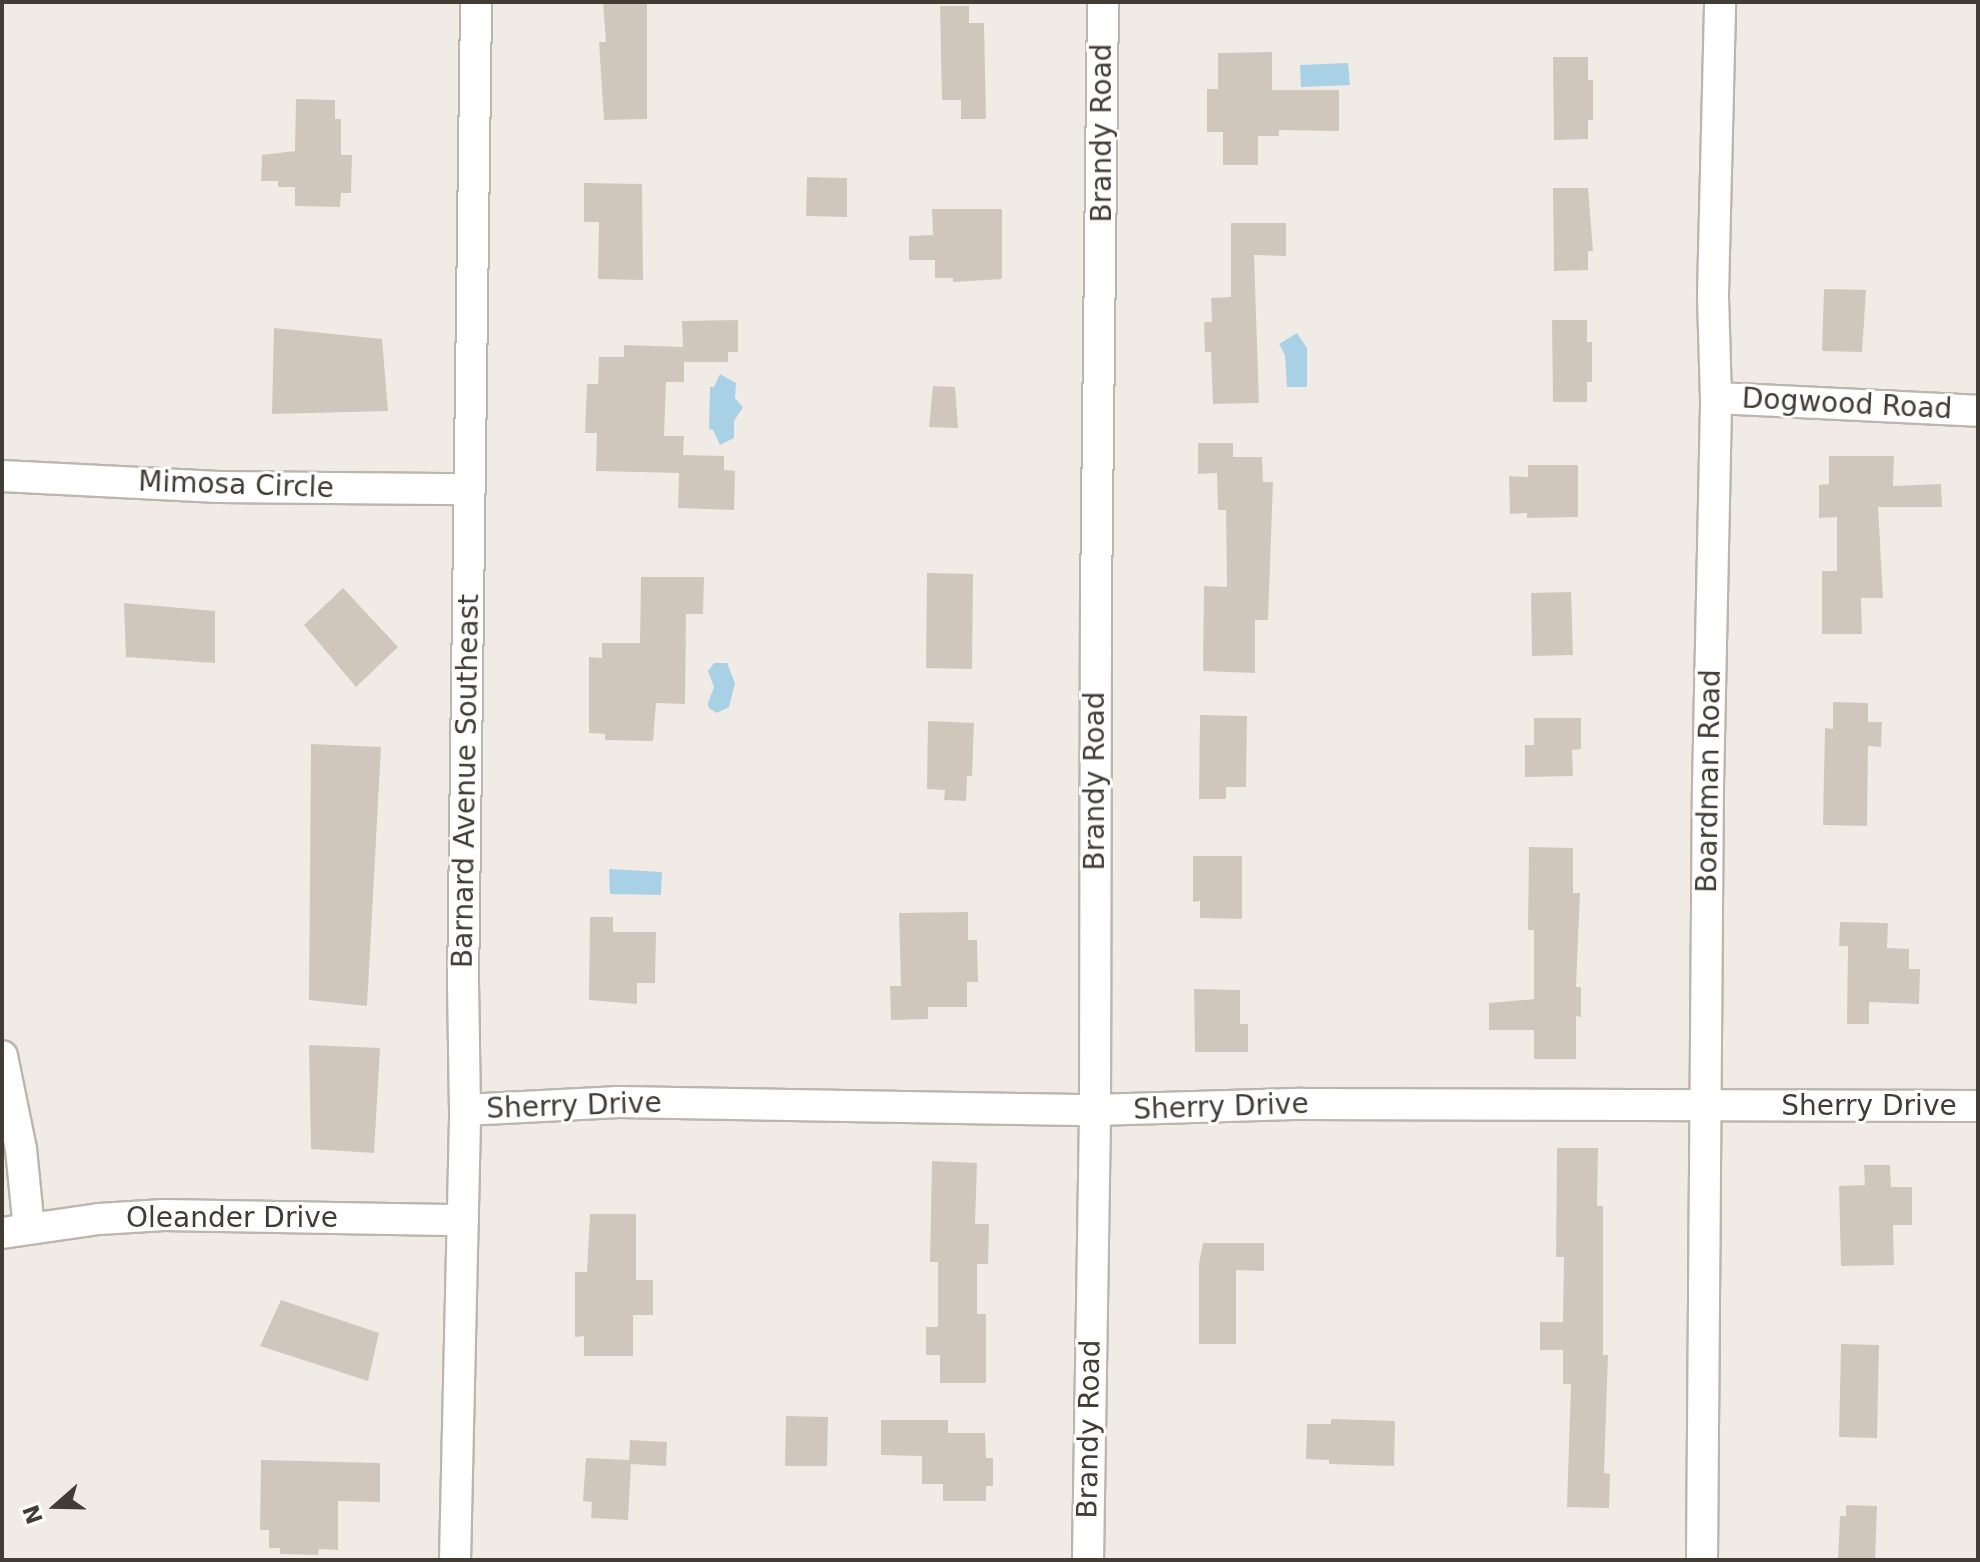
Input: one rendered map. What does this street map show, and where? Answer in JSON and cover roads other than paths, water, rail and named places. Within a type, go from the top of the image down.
[{"type":"street","name":"Barnard Avenue Southeast","points":[[455,1560],[465,1110],[476,2]]},
{"type":"street","name":"Brandy Road","points":[[1088,1560],[1095,1110],[1096,599],[1103,2]]},
{"type":"street","name":"Boardman Road","points":[[1702,1560],[1716,398],[1713,294],[1720,2]]},
{"type":"street","name":"Dogwood Road","points":[[1716,398],[1978,411]]},
{"type":"street","name":"Mimosa Circle","points":[[2,476],[219,487],[470,489]]},
{"type":"street","points":[[2,1056],[21,1149],[16,1231]]},
{"type":"street","name":"Sherry Drive","points":[[465,1110],[619,1102],[1095,1110],[1302,1104],[1978,1106]]},
{"type":"street","name":"Oleander Drive","points":[[16,1231],[164,1215],[463,1220]]},
{"type":"water","points":[[1348,63],[1350,85],[1301,87],[1300,65]]},
{"type":"water","points":[[1297,333],[1307,348],[1307,387],[1287,387],[1285,355],[1279,344]]},
{"type":"water","points":[[720,374],[736,383],[735,398],[743,407],[734,421],[734,438],[720,445],[713,430],[709,429],[710,387],[714,387]]},
{"type":"water","points":[[714,663],[727,663],[735,683],[729,707],[717,713],[709,708],[708,703],[714,687],[708,671]]},
{"type":"water","points":[[609,869],[662,872],[661,895],[610,894]]}]
